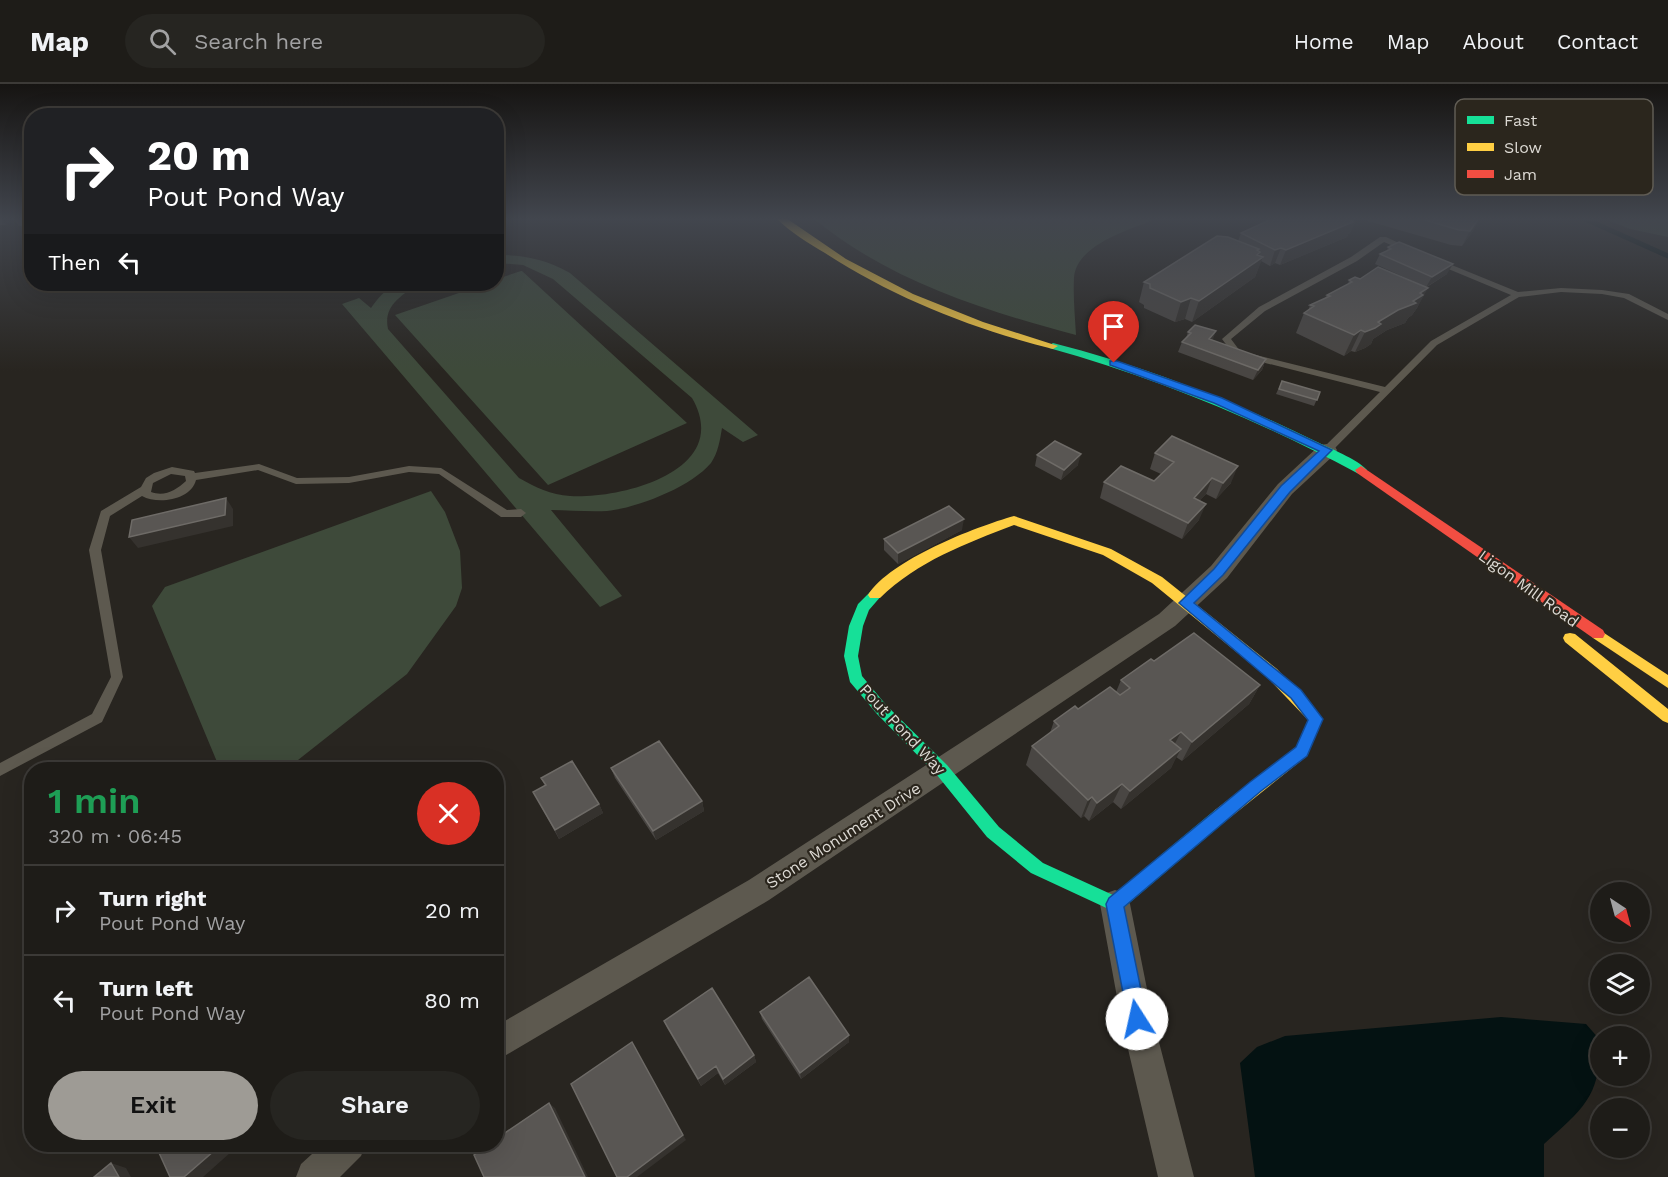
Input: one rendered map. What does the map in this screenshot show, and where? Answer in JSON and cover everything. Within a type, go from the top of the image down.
[{"type":"main road","name":"Ligon Mill Road","points":[[857,269],[888,287],[951,315],[1134,369],[1263,419],[1327,450],[1377,479],[1668,682]]},
{"type":"main road","name":"Ligon Mill Road","points":[[1377,479],[1457,554]]},
{"type":"main road","name":"Pout Pond Way","points":[[1014,520],[1103,552],[1156,579],[1296,694],[1316,719],[1302,751],[1256,786],[1115,904],[1036,868],[993,832],[942,770],[882,710],[855,678],[851,656],[856,626],[863,608],[881,588],[913,565],[949,546],[1014,520]]},
{"type":"main road","name":"Ligon Mill Road","points":[[1560,630],[1668,717]]},
{"type":"street","name":"Stone Monument Drive","points":[[504,1040],[759,890],[1167,620],[1219,572],[1286,489],[1327,450]]},
{"type":"street","points":[[1115,904],[1137,1019],[1176,1177]]},
{"type":"street","points":[[314,1177],[341,1152]]},
{"type":"lane","points":[[1336,269],[1262,309],[1226,339],[1237,353],[1385,390]]},
{"type":"lane","points":[[1455,269],[1517,295]]},
{"type":"lane","points":[[1327,450],[1434,343],[1517,295],[1561,290],[1602,292],[1626,296],[1668,317]]},
{"type":"lane","points":[[192,477],[259,467],[296,481],[349,480],[409,469],[441,471],[505,514],[521,513]]},
{"type":"lane","points":[[0,770],[97,718],[117,677],[95,550],[105,514],[144,490],[150,480],[164,472],[186,471],[192,477]]},
{"type":"lane","points":[[144,490],[150,497],[172,495],[187,487],[192,477]]},
{"type":"green space","points":[[532,269],[562,269],[570,273],[758,435],[743,442],[722,428],[715,455],[702,472],[677,488],[648,501],[607,511],[551,510],[622,596],[600,607],[342,304],[359,298],[371,308],[386,291],[408,291],[391,308],[387,321],[388,329],[519,478],[556,494],[592,496],[642,486],[666,476],[685,462],[698,445],[701,423],[692,398],[553,279]]},
{"type":"green space","points":[[892,269],[1076,269],[1074,278],[1076,335],[972,304]]},
{"type":"green space","points":[[522,271],[687,423],[548,485],[395,315],[465,291],[504,291],[504,277]]},
{"type":"green space","points":[[431,491],[445,512],[460,551],[462,588],[456,606],[407,674],[298,760],[217,762],[152,606],[165,587]]},
{"type":"shaded area","points":[[1501,1017],[1586,1024],[1590,1029],[1590,1086],[1594,1086],[1579,1110],[1544,1144],[1544,1177],[1255,1177],[1240,1063],[1257,1047],[1285,1036]]},
{"type":"building","points":[[1165,269],[1246,269],[1199,301],[1191,298],[1181,302],[1150,288],[1150,284],[1144,282]]},
{"type":"building","points":[[1375,269],[1383,269],[1428,288],[1420,293],[1423,295],[1413,301],[1416,303],[1378,322],[1381,324],[1375,328],[1365,332],[1361,330],[1354,335],[1304,313],[1314,306],[1310,305],[1352,282],[1349,280],[1355,277],[1360,279]]},
{"type":"building","points":[[1414,269],[1445,269],[1432,277]]},
{"type":"building","points":[[1195,325],[1216,331],[1209,339],[1266,359],[1258,370],[1182,342]]},
{"type":"building","points":[[1282,381],[1320,392],[1317,400],[1279,389]]},
{"type":"building","points":[[1172,436],[1238,466],[1223,483],[1212,478],[1194,498],[1206,504],[1188,523],[1104,482],[1121,466],[1154,481],[1174,462],[1155,453]]},
{"type":"building","points":[[1055,441],[1081,454],[1064,470],[1037,455]]},
{"type":"building","points":[[226,498],[225,515],[129,537],[132,520]]},
{"type":"building","points":[[949,506],[964,519],[898,553],[884,539]]},
{"type":"building","points":[[1194,633],[1260,685],[1192,742],[1181,732],[1170,740],[1181,749],[1130,791],[1122,784],[1097,803],[1092,797],[1088,800],[1032,746],[1059,726],[1054,721],[1075,706],[1078,709],[1110,687],[1120,695],[1130,688],[1121,680],[1151,659],[1154,661]]},
{"type":"building","points":[[659,741],[702,801],[653,831],[611,768]]},
{"type":"building","points":[[572,761],[599,804],[555,830],[533,792],[546,785],[541,778]]},
{"type":"building","points":[[809,977],[849,1035],[800,1073],[760,1012]]},
{"type":"building","points":[[712,988],[754,1055],[723,1079],[716,1066],[698,1079],[664,1021]]},
{"type":"building","points":[[632,1042],[683,1135],[627,1177],[617,1177],[571,1084]]},
{"type":"building","points":[[549,1103],[585,1177],[484,1177],[474,1155],[478,1152],[504,1152],[504,1134]]},
{"type":"building","points":[[159,1152],[213,1152],[184,1177],[170,1177]]},
{"type":"building","points":[[111,1163],[119,1177],[94,1177]]},
{"type":"traffic: fast","points":[[1053,346],[1133,370],[1211,398],[1287,432],[1361,470]]},
{"type":"traffic: fast","points":[[875,595],[863,608],[856,626],[851,656],[855,678],[882,710],[942,770],[993,832],[1037,868],[1115,904],[1221,815]]},
{"type":"traffic: slow","points":[[858,269],[944,311],[1053,346]]},
{"type":"traffic: slow","points":[[1014,520],[1107,552],[1157,580],[1272,673],[1316,719],[1302,751],[1221,815]]},
{"type":"traffic: slow","points":[[875,595],[889,581],[922,559],[1014,520]]},
{"type":"traffic: slow","points":[[1598,634],[1668,682]]},
{"type":"traffic: slow","points":[[1570,638],[1668,717]]},
{"type":"traffic: jam","points":[[1361,470],[1598,634]]},
{"type":"route","points":[[1114,363],[1218,400],[1327,450],[1286,489],[1219,572],[1185,603],[1253,656],[1296,694],[1316,719],[1302,751],[1256,786],[1115,904],[1137,1019]]}]
